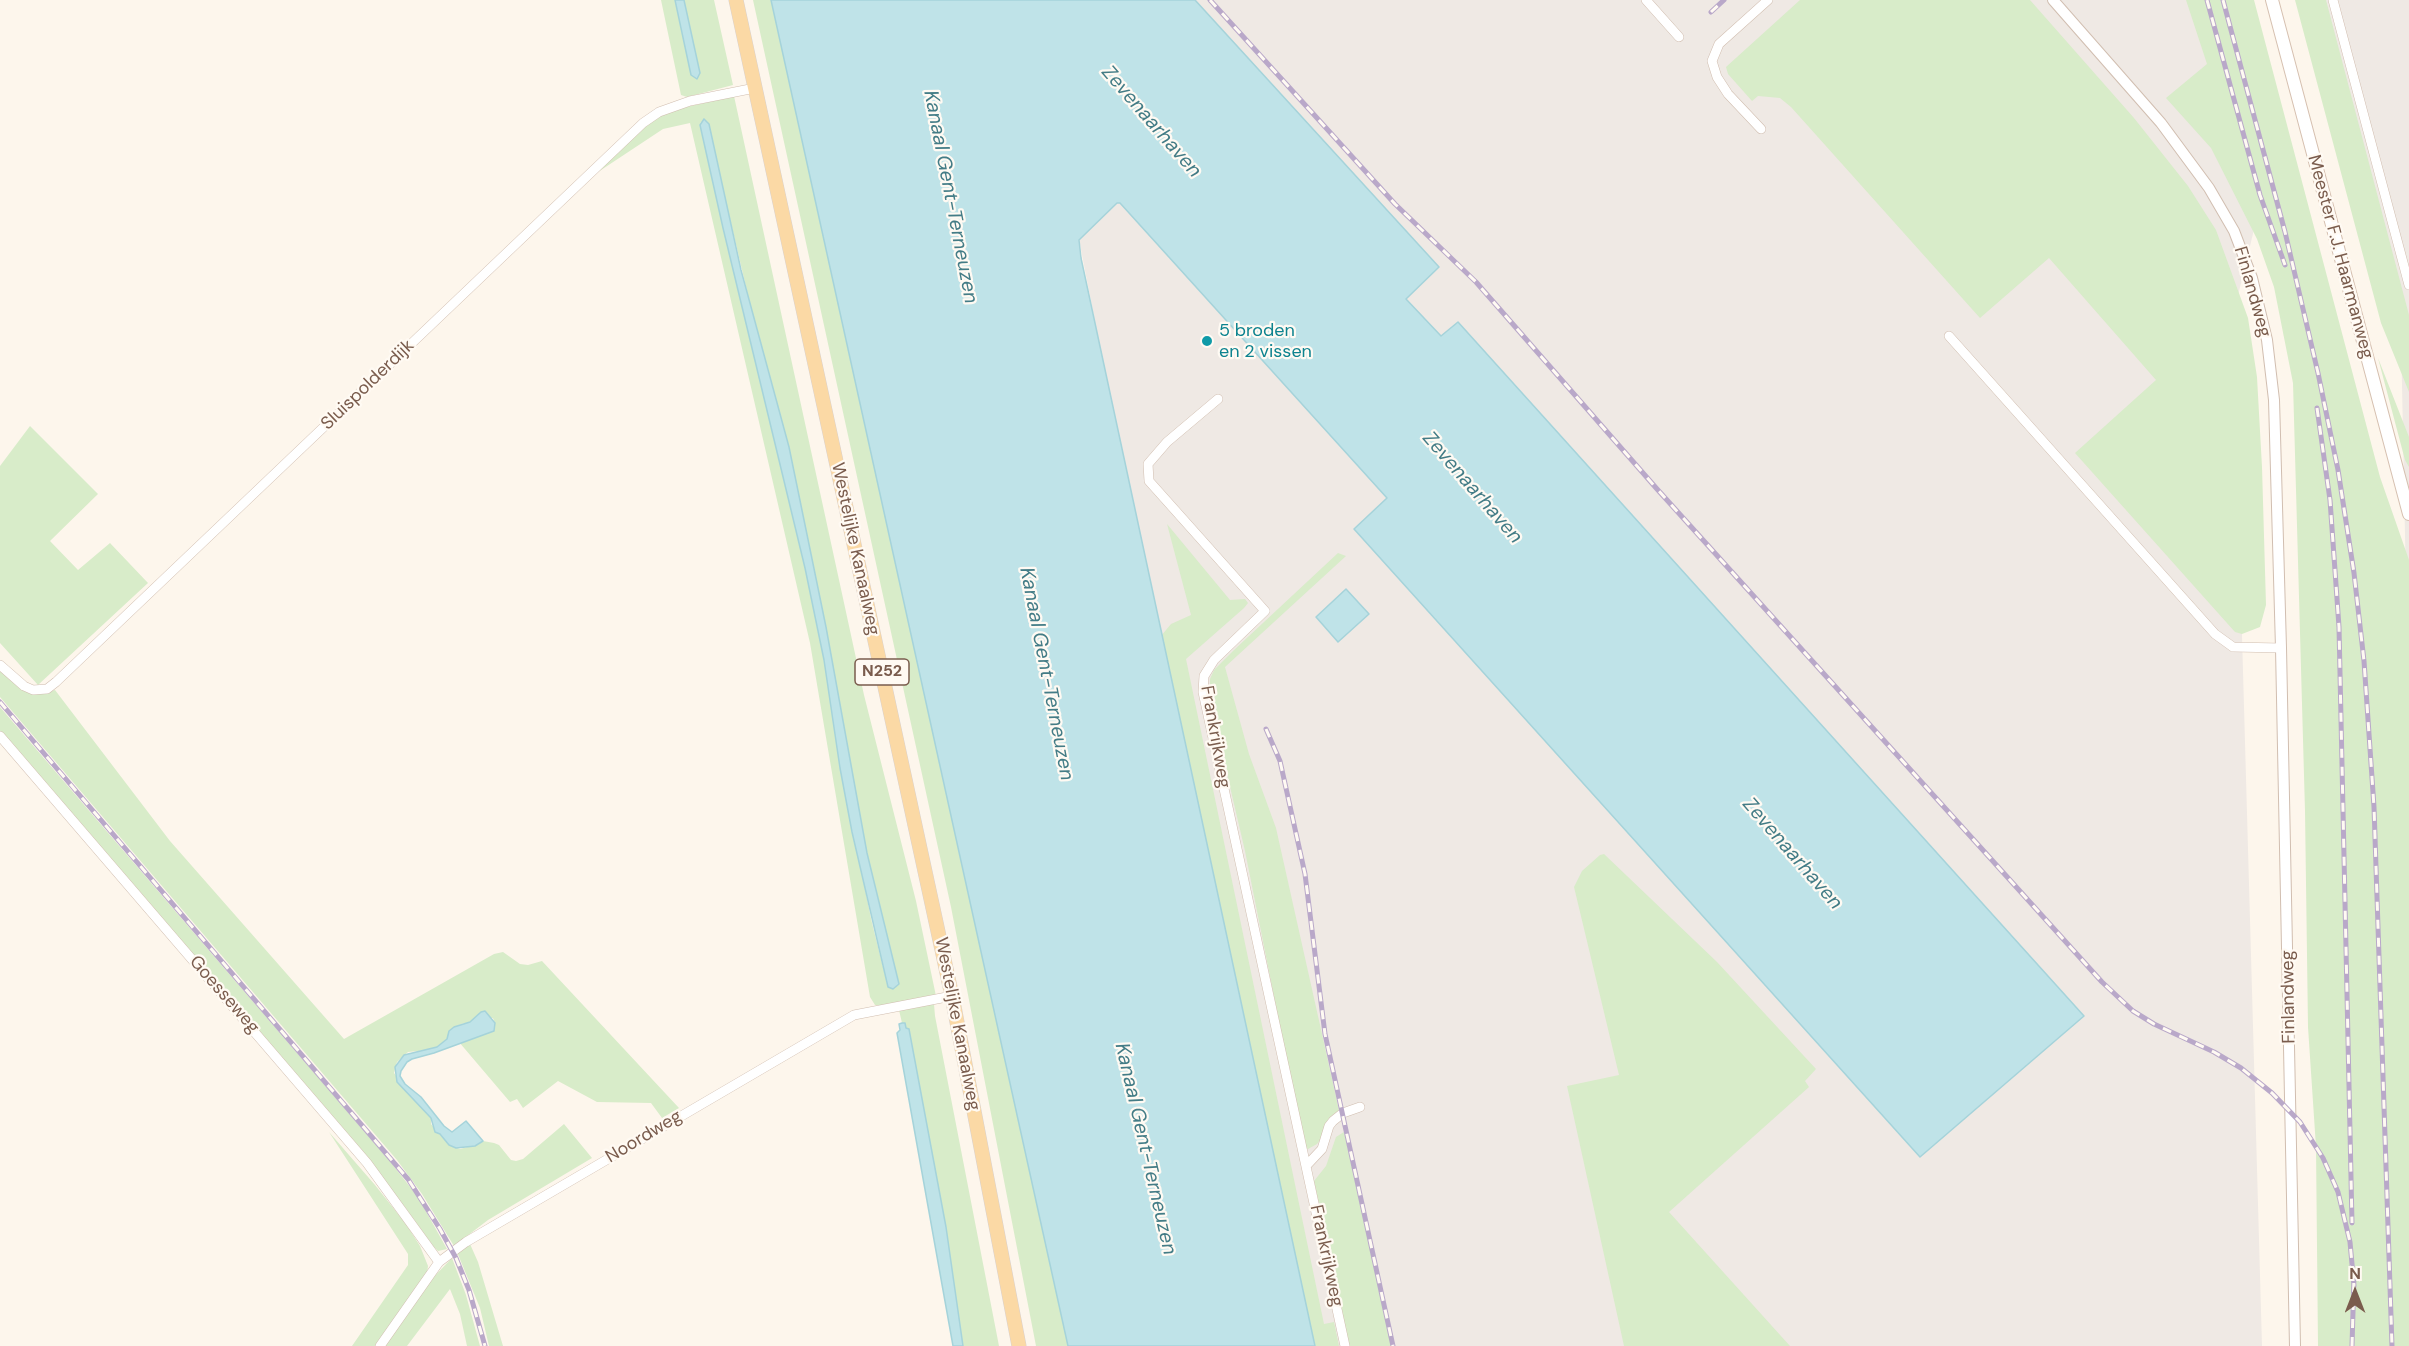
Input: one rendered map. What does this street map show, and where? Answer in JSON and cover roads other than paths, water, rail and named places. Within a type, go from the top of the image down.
[{"type":"main road","name":"Westelijke Kanaalweg","points":[[736,0],[952,996],[1019,1346]]},
{"type":"main road","name":"Meester F.J. Haarmanweg","points":[[2272,0],[2405,485],[2408,507]]},
{"type":"street","points":[[1646,0],[1679,37]]},
{"type":"street","points":[[1761,129],[1728,94],[1717,77],[1712,61],[1719,44],[1768,0]]},
{"type":"street","name":"Finlandweg","points":[[2053,0],[2130,86],[2193,164],[2234,231],[2252,278],[2267,340],[2274,400],[2281,648],[2295,1346]]},
{"type":"street","points":[[2333,0],[2409,285]]},
{"type":"street","name":"Sluispolderdijk","points":[[0,665],[24,686],[33,690],[47,688],[56,682],[643,123],[659,112],[690,101],[755,88]]},
{"type":"street","points":[[1949,336],[2215,634],[2233,646],[2281,648]]},
{"type":"street","name":"Frankrijkweg","points":[[1218,399],[1167,441],[1148,464],[1149,481],[1265,611],[1214,660],[1204,676],[1203,692],[1345,1346]]},
{"type":"street","name":"Goesseweg","points":[[0,736],[368,1163],[439,1262]]},
{"type":"street","name":"Noordweg","points":[[380,1346],[439,1262],[476,1236],[854,1015],[952,996]]},
{"type":"street","points":[[1306,1166],[1322,1149],[1329,1126],[1333,1121],[1342,1113],[1360,1107]]},
{"type":"water","points":[[675,0],[684,0],[700,73],[697,79],[691,75]]},
{"type":"water","points":[[771,0],[1195,0],[1439,267],[1406,299],[1441,336],[1458,322],[2084,1016],[1920,1157],[1354,529],[1387,498],[1120,203],[1117,203],[1079,240],[1081,258],[1315,1346],[1068,1346]]},
{"type":"water","points":[[704,119],[709,124],[741,270],[789,447],[826,627],[867,853],[899,984],[893,989],[888,987],[852,832],[824,660],[805,568],[723,228],[700,125]]},
{"type":"water","points":[[1346,589],[1369,614],[1338,642],[1316,617]]},
{"type":"water","points":[[485,1011],[495,1023],[494,1031],[412,1059],[401,1071],[400,1076],[405,1084],[421,1097],[444,1126],[452,1132],[466,1121],[483,1141],[475,1146],[456,1148],[449,1145],[440,1134],[435,1132],[431,1118],[397,1082],[395,1067],[404,1055],[437,1047],[447,1039],[449,1031],[454,1027],[470,1022]]},
{"type":"water","points":[[905,1023],[906,1028],[909,1029],[946,1227],[963,1346],[953,1346],[897,1033],[900,1030],[899,1024]]},
{"type":"railway","points":[[1210,0],[1395,204],[1476,282],[1657,489],[2102,982],[2133,1011],[2154,1024],[2214,1052],[2241,1068],[2272,1093],[2300,1122],[2323,1158],[2338,1192],[2350,1242],[2354,1286]]},
{"type":"railway","points":[[1711,12],[1724,0]]},
{"type":"railway","points":[[2207,0],[2260,195],[2285,265]]},
{"type":"railway","points":[[2223,0],[2285,232],[2318,373],[2338,470],[2354,573],[2364,661],[2374,807],[2392,1346]]},
{"type":"railway","points":[[2317,408],[2330,500],[2339,627],[2352,1223]]},
{"type":"railway","points":[[0,702],[408,1179],[456,1258],[469,1290],[485,1346]]},
{"type":"railway","points":[[1266,729],[1280,761],[1305,874],[1325,1034],[1393,1346]]},
{"type":"railway","points":[[2352,1346],[2354,1277]]},
{"type":"place","name":"5 broden en 2 vissen","points":[[1207,341]]},
{"type":"water label","name":"Zevenaarhaven","points":[[1151,122]]},
{"type":"water label","name":"Kanaal Gent-Terneuzen","points":[[950,197]]},
{"type":"water label","name":"Zevenaarhaven","points":[[1472,488]]},
{"type":"water label","name":"Kanaal Gent-Terneuzen","points":[[1046,674]]},
{"type":"water label","name":"Zevenaarhaven","points":[[1792,854]]},
{"type":"water label","name":"Kanaal Gent-Terneuzen","points":[[1145,1149]]}]
